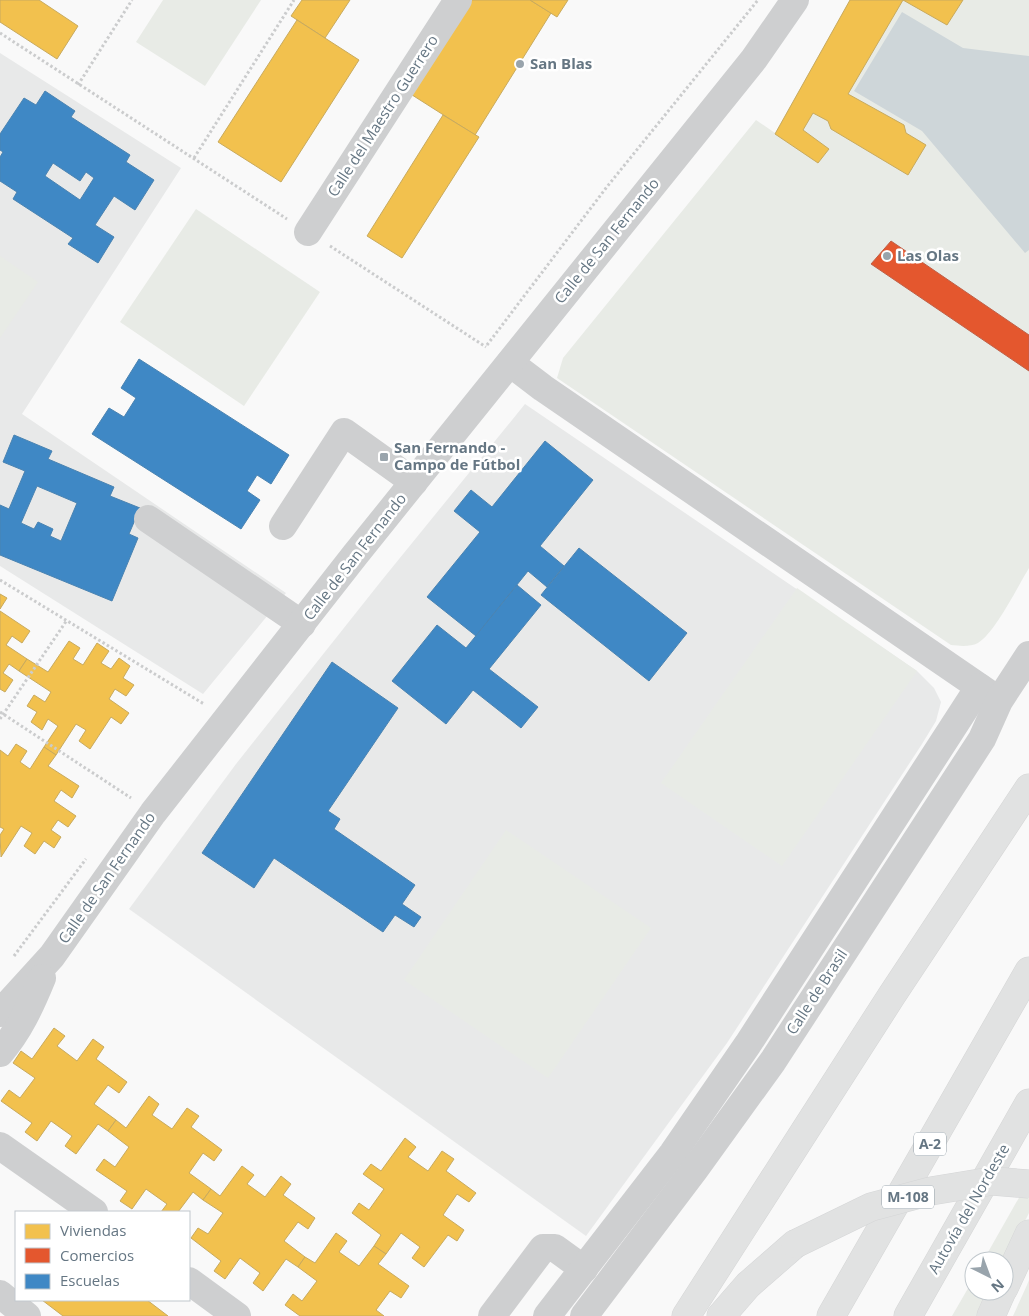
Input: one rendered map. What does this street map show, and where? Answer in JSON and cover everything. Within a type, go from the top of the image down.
[{"type":"main road","points":[[686,1316],[887,1003],[1029,788]]},
{"type":"main road","name":"A-2","points":[[831,1316],[1029,972]]},
{"type":"main road","name":"Autovía del Nordeste","points":[[908,1316],[1029,1103]]},
{"type":"main road","name":"M-108","points":[[721,1316],[748,1285],[795,1244],[871,1206],[931,1191],[992,1181],[1029,1184]]},
{"type":"main road","points":[[1014,1266],[1029,1234]]},
{"type":"main road","points":[[991,1316],[998,1301]]},
{"type":"street","name":"Calle del Maestro Guerrero","points":[[308,232],[458,0]]},
{"type":"street","name":"Calle de San Fernando","points":[[0,1013],[52,956],[153,813],[414,482],[754,58],[795,0]]},
{"type":"street","points":[[510,363],[543,388],[989,694]]},
{"type":"street","points":[[283,526],[344,432],[414,482]]},
{"type":"street","points":[[148,519],[302,624]]},
{"type":"street","name":"Calle de Brasil","points":[[547,1316],[673,1153],[989,694],[1029,655]]},
{"type":"street","name":"Calle de Brasil","points":[[584,1316],[695,1169],[772,1061],[982,739],[989,694]]},
{"type":"street","name":"Calle de San Fernando","points":[[0,1053],[8,1044],[28,1011],[52,956]]},
{"type":"street","points":[[0,1146],[93,1211]]},
{"type":"street","points":[[492,1316],[543,1248],[555,1248],[584,1268]]},
{"type":"street","points":[[190,1282],[237,1316]]},
{"type":"street","points":[[0,1294],[27,1316]]},
{"type":"path","points":[[78,85],[132,0]]},
{"type":"path","points":[[194,158],[294,0]]},
{"type":"path","points":[[0,33],[486,347]]},
{"type":"path","points":[[0,580],[204,704]]},
{"type":"path","points":[[0,719],[2,713],[67,620]]},
{"type":"path","points":[[2,713],[131,798]]},
{"type":"shaded area","points":[[163,0],[261,0],[205,86],[136,42]]},
{"type":"shaded area","points":[[850,0],[1029,0],[1029,568],[992,630],[985,638],[972,645],[951,645],[557,378],[563,358],[756,120],[775,133]]},
{"type":"shaded area","points":[[902,12],[963,48],[1029,56],[1029,250],[1025,253],[922,131],[854,91]]},
{"type":"shaded area","points":[[0,53],[181,168],[22,414],[286,593],[203,694],[0,566]]},
{"type":"shaded area","points":[[196,209],[320,292],[244,406],[120,322]]},
{"type":"shaded area","points":[[0,256],[38,282],[0,338]]},
{"type":"shaded area","points":[[525,404],[917,671],[934,688],[941,702],[936,721],[922,744],[727,1043],[586,1236],[129,909],[236,764]]},
{"type":"shaded area","points":[[797,588],[917,671],[782,866],[661,783]]},
{"type":"shaded area","points":[[506,830],[651,928],[548,1078],[404,980]]},
{"type":"shaded area","points":[[1029,1180],[1029,1213],[1010,1251],[989,1251]]},
{"type":"shaded area","points":[[1029,1280],[1029,1316],[1013,1316],[1027,1285]]},
{"type":"shaded area","points":[[964,1295],[964,1301],[985,1301],[978,1316],[952,1316]]},
{"type":"building: Viviendas","points":[[0,0],[39,0],[78,26],[57,59],[0,22]]},
{"type":"building: Viviendas","points":[[302,0],[350,0],[325,38],[291,16]]},
{"type":"building: Viviendas","points":[[468,0],[530,0],[551,13],[475,135],[409,93]]},
{"type":"building: Viviendas","points":[[530,0],[568,0],[557,17]]},
{"type":"building: Viviendas","points":[[850,0],[903,0],[848,94],[904,125],[906,133],[926,145],[908,175],[831,129],[828,121],[813,113],[803,130],[829,149],[818,163],[775,134]]},
{"type":"building: Viviendas","points":[[903,0],[963,0],[947,25]]},
{"type":"building: Viviendas","points":[[297,20],[359,60],[281,182],[218,142]]},
{"type":"building: Viviendas","points":[[443,115],[479,137],[402,258],[367,236]]},
{"type":"building: Viviendas","points":[[0,594],[7,598],[0,609]]},
{"type":"building: Viviendas","points":[[0,611],[30,631],[22,643],[12,636],[6,645],[27,659],[19,671],[9,664],[3,673],[13,680],[5,692],[0,689]]},
{"type":"building: Viviendas","points":[[69,641],[80,648],[73,659],[83,665],[97,643],[109,651],[101,663],[111,669],[119,658],[130,666],[123,678],[134,685],[126,696],[115,689],[109,699],[129,713],[121,724],[111,717],[90,749],[79,741],[86,730],[76,724],[56,755],[44,747],[58,726],[48,719],[42,730],[31,722],[37,712],[27,706],[34,695],[45,702],[51,692],[19,671],[27,659],[48,672]]},
{"type":"building: Viviendas","points":[[16,744],[27,751],[20,762],[30,769],[44,747],[56,755],[48,766],[79,786],[72,798],[61,790],[54,801],[76,816],[68,827],[58,820],[51,830],[61,837],[54,848],[44,841],[35,854],[24,846],[32,833],[21,826],[1,857],[0,835],[4,829],[0,827],[0,750],[8,756]]},
{"type":"building: Viviendas","points":[[54,1028],[65,1036],[57,1046],[77,1061],[93,1039],[104,1047],[96,1059],[127,1082],[119,1093],[108,1085],[94,1104],[116,1120],[108,1131],[98,1124],[76,1154],[65,1146],[72,1136],[51,1121],[37,1141],[25,1132],[32,1123],[1,1101],[9,1090],[20,1098],[35,1078],[13,1063],[21,1051],[32,1059]]},
{"type":"building: Viviendas","points":[[149,1096],[159,1104],[152,1115],[172,1129],[187,1108],[199,1116],[191,1127],[222,1150],[214,1161],[203,1153],[189,1173],[211,1189],[203,1200],[193,1192],[179,1211],[162,1211],[167,1204],[146,1189],[132,1209],[120,1201],[127,1191],[96,1170],[104,1159],[115,1167],[129,1147],[108,1131],[116,1120],[126,1128]]},
{"type":"building: Viviendas","points":[[405,1138],[416,1147],[408,1157],[428,1171],[442,1151],[454,1159],[446,1171],[476,1193],[469,1202],[457,1194],[443,1215],[464,1230],[457,1241],[448,1235],[424,1267],[412,1258],[420,1247],[401,1233],[386,1254],[374,1246],[381,1235],[352,1213],[359,1203],[369,1210],[384,1189],[363,1174],[371,1164],[381,1171]]},
{"type":"building: Viviendas","points":[[242,1166],[254,1175],[247,1184],[265,1197],[281,1176],[291,1184],[283,1195],[315,1218],[308,1229],[298,1222],[284,1241],[305,1257],[298,1267],[286,1259],[263,1291],[253,1283],[260,1273],[240,1258],[225,1279],[214,1271],[221,1261],[191,1238],[198,1228],[208,1234],[223,1213],[203,1200],[211,1189],[220,1196]]},
{"type":"building: Viviendas","points":[[336,1233],[347,1241],[339,1252],[359,1266],[374,1246],[386,1254],[378,1264],[409,1286],[401,1298],[390,1291],[376,1310],[384,1316],[300,1316],[285,1305],[293,1294],[302,1301],[317,1281],[298,1267],[305,1257],[315,1263]]},
{"type":"building: Viviendas","points":[[43,1301],[148,1301],[168,1316],[63,1316]]},
{"type":"building: Comercios","points":[[891,241],[1029,335],[1029,371],[871,264]]},
{"type":"building: Escuelas","points":[[45,91],[75,111],[71,117],[130,155],[126,162],[154,180],[135,210],[114,196],[95,225],[114,237],[98,263],[68,244],[73,238],[13,199],[17,192],[0,181],[0,157],[3,152],[0,150],[0,134],[24,98],[36,105]],"holes":[[[53,163],[80,181],[86,172],[94,178],[80,200],[45,176]]]},
{"type":"building: Escuelas","points":[[139,359],[289,455],[271,484],[257,475],[247,491],[260,500],[241,529],[92,434],[109,408],[124,417],[136,398],[121,388]]},
{"type":"building: Escuelas","points":[[14,435],[52,451],[48,459],[114,487],[110,496],[140,508],[129,534],[138,538],[112,601],[0,555],[0,505],[9,509],[25,471],[3,462]],"holes":[[[37,486],[77,503],[61,541],[50,536],[53,529],[38,522],[34,529],[21,523]]]},
{"type":"building: Escuelas","points":[[545,441],[593,480],[540,546],[564,566],[547,587],[528,571],[476,636],[427,597],[480,532],[454,511],[471,490],[492,507]]},
{"type":"building: Escuelas","points":[[579,548],[687,633],[649,681],[541,595]]},
{"type":"building: Escuelas","points":[[517,585],[541,605],[489,669],[538,707],[521,728],[473,690],[446,724],[392,681],[437,625],[466,648]]},
{"type":"building: Escuelas","points":[[332,662],[398,708],[328,811],[340,819],[334,829],[415,885],[402,904],[421,917],[414,927],[395,915],[383,932],[274,858],[254,888],[202,853]]},
{"type":"place","name":"San Blas","points":[[520,64]]},
{"type":"place","name":"Las Olas","points":[[887,256]]},
{"type":"place","name":"San Fernando - Campo de Fútbol","points":[[384,457]]}]
